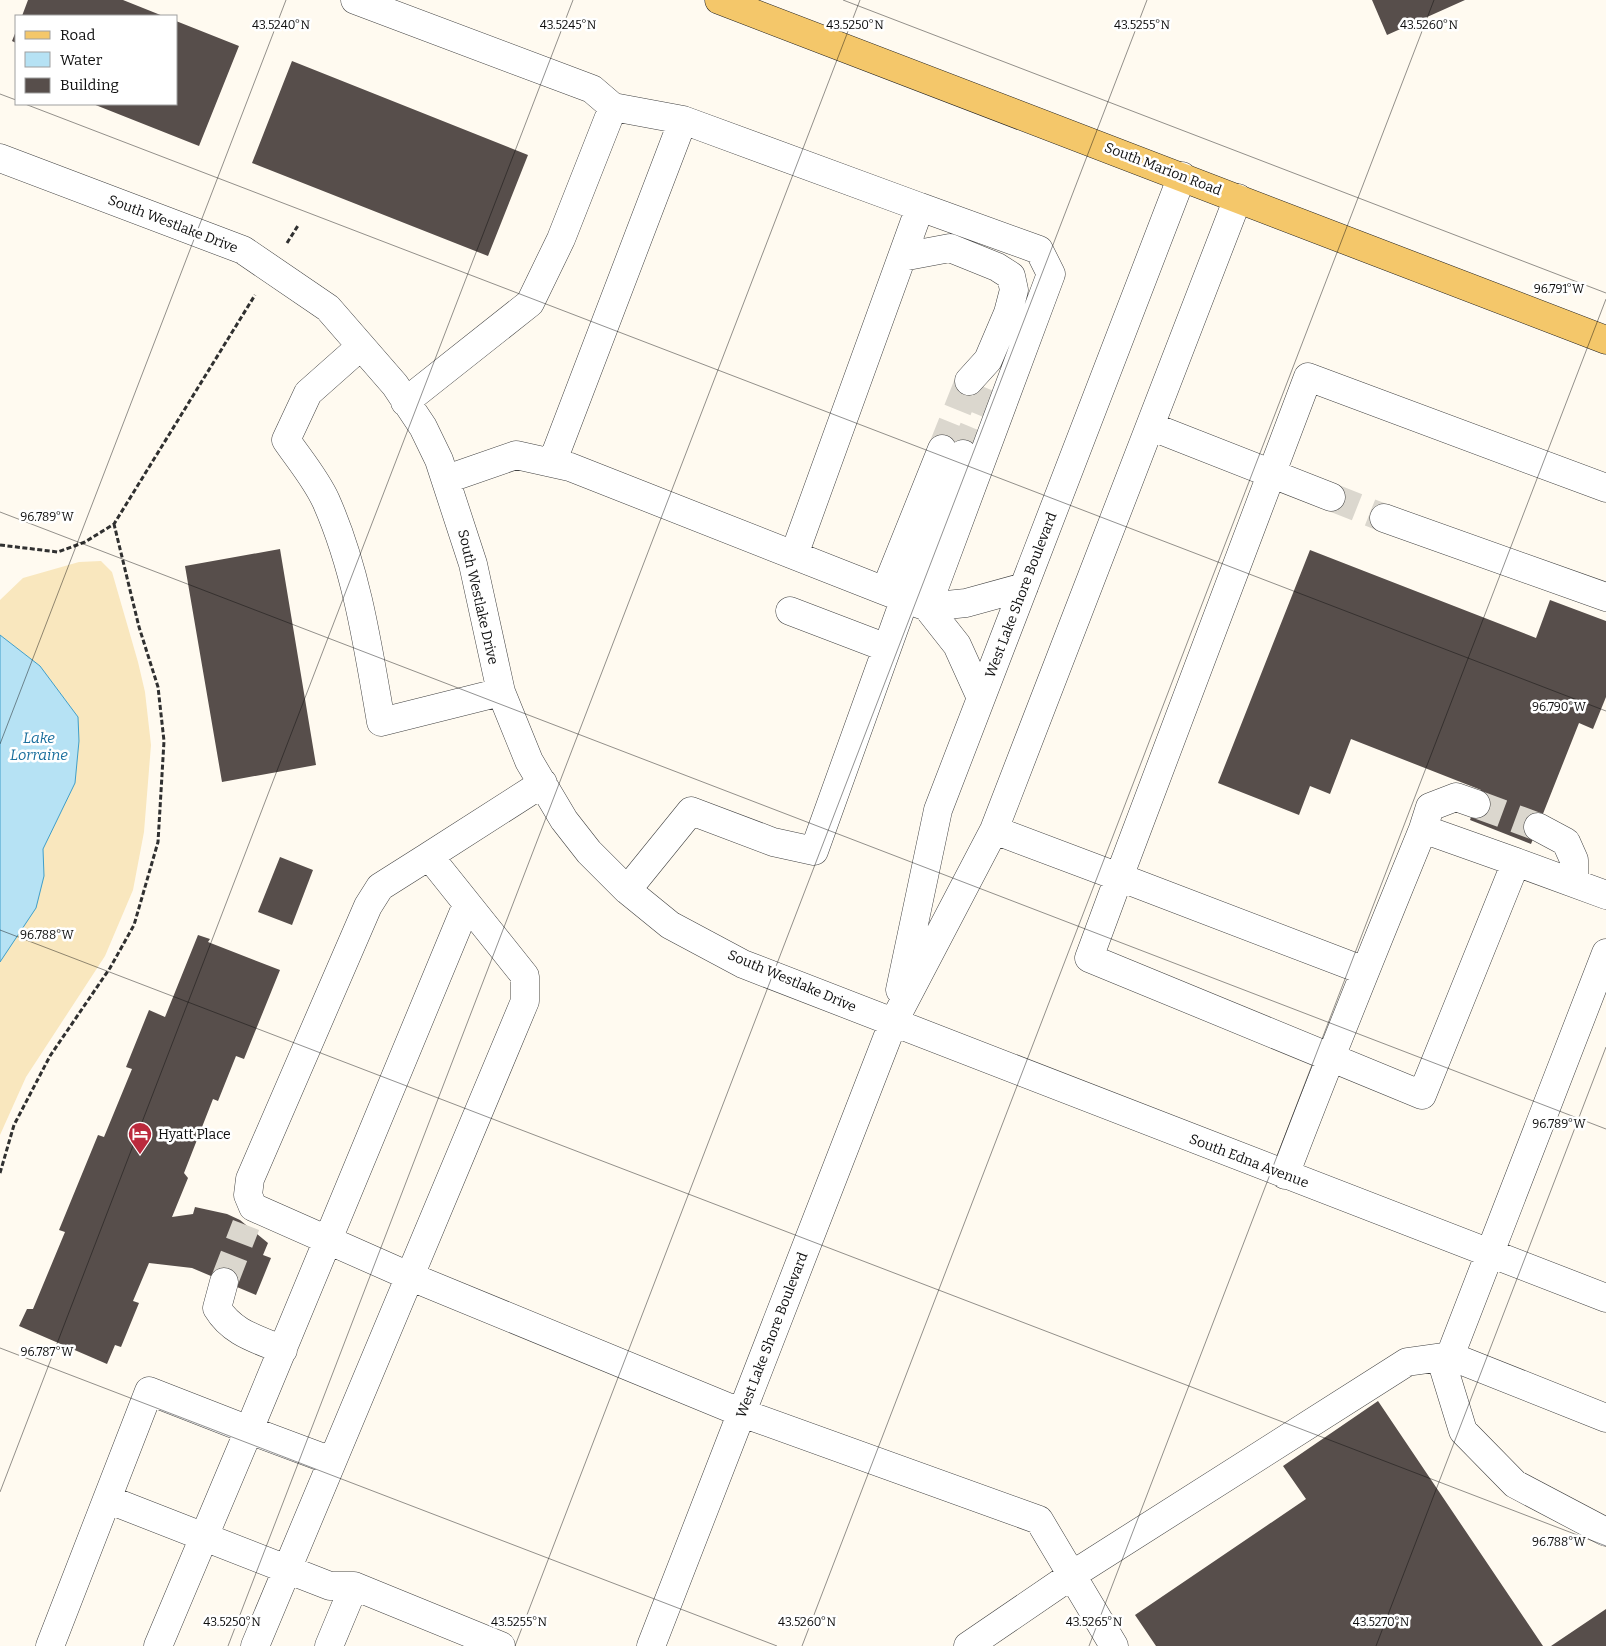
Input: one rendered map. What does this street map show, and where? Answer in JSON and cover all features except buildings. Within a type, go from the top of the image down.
[{"type":"main road","name":"South Marion Road","points":[[720,0],[763,8],[1182,176],[1606,340]]},
{"type":"street","points":[[355,0],[592,89],[613,107],[683,120],[1039,250],[1051,274],[906,599],[814,851],[773,842],[691,811],[627,890]]},
{"type":"street","points":[[405,402],[530,303],[561,239],[613,107]]},
{"type":"street","points":[[552,463],[683,120]]},
{"type":"street","name":"South Westlake Drive","points":[[0,158],[243,250],[328,308],[395,385],[423,427],[447,479],[473,564],[501,692],[529,762],[564,820],[589,852],[627,890],[670,925],[743,964],[893,1023]]},
{"type":"street","name":"West Lake Shore Boulevard","points":[[893,1023],[938,810],[1182,176]]},
{"type":"street","name":"West Lake Shore Boulevard","points":[[651,1646],[893,1023],[994,830],[1238,198]]},
{"type":"street","points":[[794,555],[920,207]]},
{"type":"street","points":[[902,257],[950,248],[997,266],[1011,276],[1014,290],[1008,313],[988,360],[980,385]]},
{"type":"street","points":[[361,346],[308,393],[286,440],[325,498],[349,559],[381,722],[501,692]]},
{"type":"street","points":[[1516,862],[1422,1095],[1089,958],[1270,473],[1308,377],[1606,488]]},
{"type":"street","points":[[1150,426],[1331,497]]},
{"type":"street","points":[[906,599],[953,452]]},
{"type":"street","points":[[447,479],[516,455],[570,467],[906,599],[966,603],[1024,587]]},
{"type":"street","points":[[1384,518],[1606,597]]},
{"type":"street","points":[[906,599],[956,645],[981,698]]},
{"type":"street","points":[[790,611],[887,648]]},
{"type":"street","points":[[543,783],[380,887],[368,906],[250,1179],[248,1195],[250,1216],[329,1240],[409,1276],[742,1412],[1039,1520],[1114,1646]]},
{"type":"street","points":[[1285,1175],[1330,1057],[1423,829],[1430,807],[1456,797],[1476,804]]},
{"type":"street","points":[[1538,827],[1566,842],[1574,860],[1574,883]]},
{"type":"street","points":[[1423,829],[1606,895]]},
{"type":"street","points":[[994,830],[1365,971]]},
{"type":"street","points":[[255,1646],[525,1000],[525,976],[429,856]]},
{"type":"street","points":[[158,1646],[468,904]]},
{"type":"street","points":[[1606,953],[1491,1254],[1450,1356],[1443,1366],[1464,1430],[1515,1484],[1606,1532]]},
{"type":"street","name":"South Edna Avenue","points":[[893,1023],[1606,1298]]},
{"type":"street","points":[[224,1282],[217,1308],[224,1320],[236,1331],[283,1350]]},
{"type":"street","points":[[968,1646],[1072,1575],[1407,1362],[1450,1356],[1606,1418]]},
{"type":"street","points":[[50,1646],[150,1391],[332,1460]]},
{"type":"street","points":[[107,1499],[330,1586],[354,1586],[501,1646]]},
{"type":"street","points":[[329,1646],[354,1586]]},
{"type":"path","points":[[0,545],[58,552],[85,542],[114,524],[299,224]]},
{"type":"path","points":[[0,1172],[14,1125],[50,1056],[110,968],[134,925],[158,842],[164,741],[158,687],[140,627],[114,524]]},
{"type":"sand","points":[[101,561],[112,572],[145,692],[151,745],[144,832],[133,890],[105,956],[26,1077],[0,1135],[0,962],[44,876],[43,849],[75,783],[78,717],[40,666],[0,635],[0,600],[23,578],[79,562]]},
{"type":"water","name":"Lake Lorraine","points":[[0,635],[40,666],[78,717],[79,741],[75,783],[43,849],[44,876],[36,908],[0,962]]},
{"type":"tunnel","points":[[942,449],[969,381]]},
{"type":"tunnel","points":[[963,454],[990,388]]},
{"type":"tunnel","points":[[1331,497],[1384,518]]},
{"type":"tunnel","points":[[1476,804],[1538,827]]},
{"type":"tunnel","points":[[224,1282],[246,1225]]},
{"type":"place","name":"Hyatt Place","points":[[140,1155]]}]
